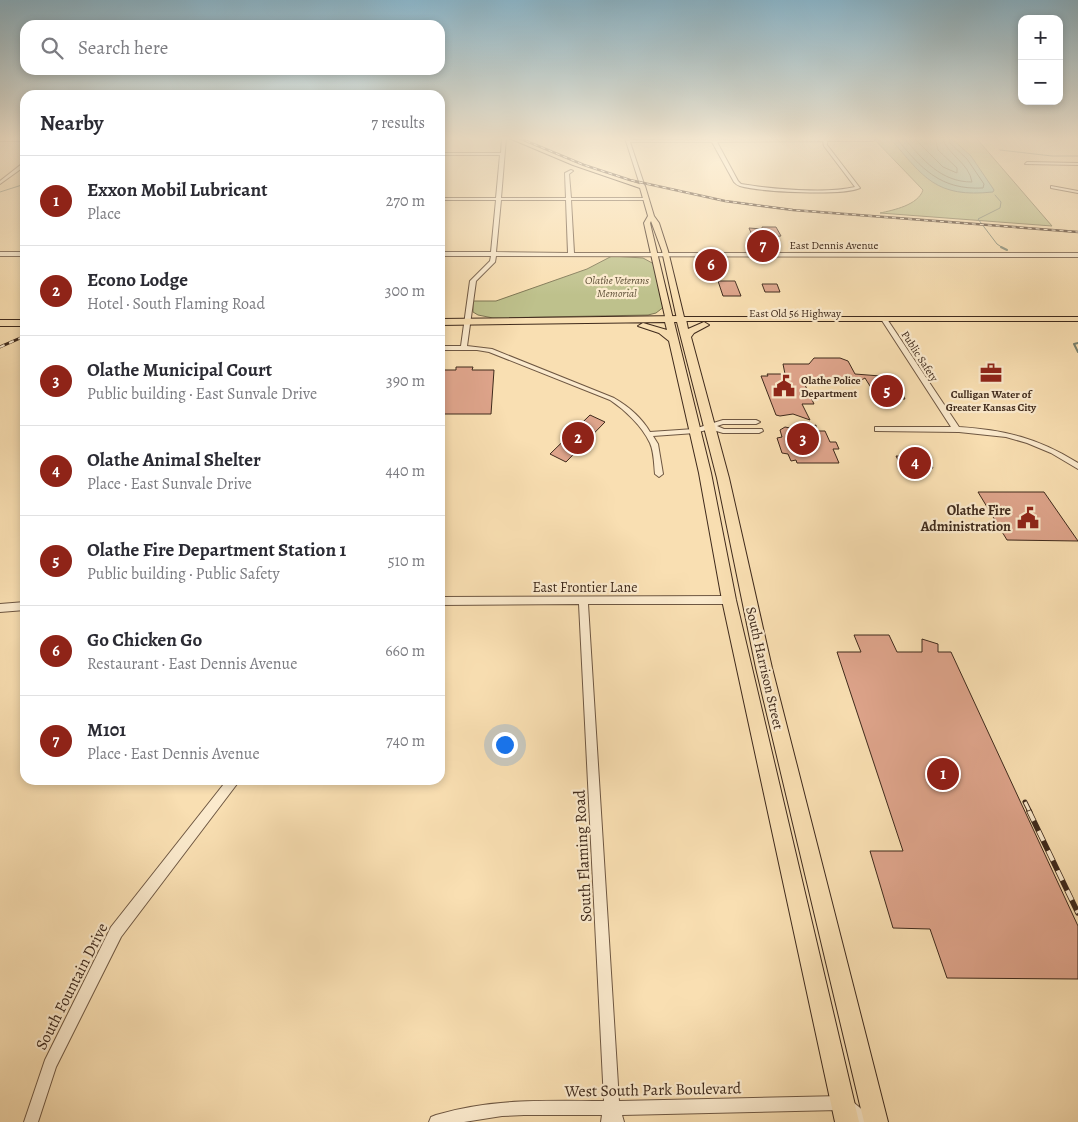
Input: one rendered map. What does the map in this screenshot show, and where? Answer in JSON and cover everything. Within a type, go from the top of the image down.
[{"type":"highway","points":[[640,322],[658,314],[666,306]]},
{"type":"highway","name":"East Old 56 Highway","points":[[445,322],[512,322],[568,326],[682,322]]},
{"type":"highway","points":[[640,322],[662,331],[674,340]]},
{"type":"highway","name":"South Harrison Street","points":[[670,322],[705,473],[729,600],[845,1112]]},
{"type":"highway","name":"South Harrison Street","points":[[682,322],[740,556],[764,668],[876,1122]]},
{"type":"highway","points":[[686,337],[692,331],[708,322]]},
{"type":"highway","points":[[0,323],[20,323]]},
{"type":"main road","name":"South Harrison Street","points":[[643,190],[666,254],[682,322]]},
{"type":"main road","name":"South Harrison Street","points":[[651,216],[647,223],[670,322]]},
{"type":"main road","points":[[678,306],[708,322]]},
{"type":"main road","name":"East Old 56 Highway","points":[[682,322],[886,322],[1078,319]]},
{"type":"main road","name":"East Old 56 Highway","points":[[886,322],[1078,326]]},
{"type":"street","points":[[464,348],[473,281],[491,264],[494,254],[500,190]]},
{"type":"street","points":[[568,190],[571,254]]},
{"type":"street","points":[[445,199],[646,199]]},
{"type":"street","points":[[0,254],[20,254]]},
{"type":"street","name":"East Dennis Avenue","points":[[445,254],[1078,255]]},
{"type":"street","name":"Public Safety","points":[[886,322],[957,430]]},
{"type":"street","points":[[445,348],[490,350],[622,405],[632,414],[654,444],[659,474]]},
{"type":"street","points":[[648,434],[695,431],[723,422],[756,422]]},
{"type":"street","points":[[709,426],[724,431],[759,431]]},
{"type":"street","points":[[878,430],[986,430],[1027,440],[1055,452],[1078,466]]},
{"type":"street","name":"East Frontier Lane","points":[[445,601],[729,600]]},
{"type":"street","name":"South Flaming Road","points":[[583,601],[612,1117]]},
{"type":"street","points":[[0,608],[20,606]]},
{"type":"street","name":"South Fountain Drive","points":[[31,1122],[50,1065],[116,932],[230,785]]},
{"type":"street","name":"West South Park Boulevard","points":[[436,1122],[475,1112],[523,1106],[612,1117],[845,1112]]},
{"type":"street","points":[[845,1112],[864,1122]]},
{"type":"green space","points":[[923,190],[1021,190],[1052,226],[880,213],[911,203]]},
{"type":"green space","name":"Olathe Veterans Memorial","points":[[612,256],[643,258],[654,264],[665,306],[656,313],[648,315],[493,318],[473,312],[473,301],[496,301],[587,269]]},
{"type":"water","points":[[952,190],[994,190],[993,192],[974,193]]},
{"type":"building","points":[[762,227],[776,227],[781,236],[760,238],[759,235],[752,235],[749,228],[762,229]]},
{"type":"building","points":[[718,281],[735,281],[741,296],[723,296]]},
{"type":"building","points":[[762,284],[777,284],[780,292],[765,292]]},
{"type":"building","name":"Olathe Police Department","points":[[814,358],[840,358],[848,361],[855,374],[893,377],[905,399],[878,399],[865,378],[858,382],[805,385],[814,404],[802,404],[810,420],[793,414],[776,415],[761,376],[785,374],[783,364],[809,364]]},
{"type":"building","points":[[456,367],[473,367],[472,370],[494,370],[491,414],[445,414],[445,370],[456,370]]},
{"type":"building","points":[[590,415],[605,422],[566,462],[550,454]]},
{"type":"building","points":[[816,425],[816,431],[825,431],[830,442],[836,442],[839,449],[833,449],[839,463],[797,463],[796,460],[791,461],[788,454],[782,453],[777,438],[782,437],[780,430],[785,427],[800,430]]},
{"type":"building","points":[[896,456],[926,457],[933,468],[902,468]]},
{"type":"building","name":"Olathe Fire Administration","points":[[978,492],[1044,492],[1078,541],[1007,540]]},
{"type":"building","points":[[854,635],[889,635],[897,652],[922,652],[922,639],[938,644],[938,652],[951,652],[1078,926],[1078,979],[947,978],[930,929],[893,928],[870,851],[903,851],[837,652],[861,652]]},
{"type":"waterway","points":[[0,192],[5,190]]},
{"type":"waterway","points":[[995,195],[1001,202],[1000,208],[978,219],[997,244],[1003,248]]},
{"type":"waterway","points":[[1003,248],[1007,250]]},
{"type":"waterway","points":[[1078,343],[1074,344],[1078,352]]},
{"type":"railway","points":[[677,190],[725,201],[793,210],[1078,232]]},
{"type":"railway","points":[[0,347],[20,338]]},
{"type":"railway","points":[[1025,802],[1030,812]]},
{"type":"railway","points":[[1029,811],[1078,913]]},
{"type":"place","name":"M101","points":[[763,246]]},
{"type":"place","name":"Go Chicken Go","points":[[711,265]]},
{"type":"place","name":"Culligan Water of Greater Kansas City","points":[[991,373]]},
{"type":"place","name":"Olathe Police Department","points":[[784,386]]},
{"type":"place","name":"Olathe Fire Department Station 1","points":[[887,391]]},
{"type":"place","name":"Econo Lodge","points":[[578,438]]},
{"type":"place","name":"Olathe Municipal Court","points":[[803,439]]},
{"type":"place","name":"Olathe Animal Shelter","points":[[915,463]]},
{"type":"place","name":"Olathe Fire Administration","points":[[1028,518]]},
{"type":"place","name":"Exxon Mobil Lubricant","points":[[943,774]]}]
